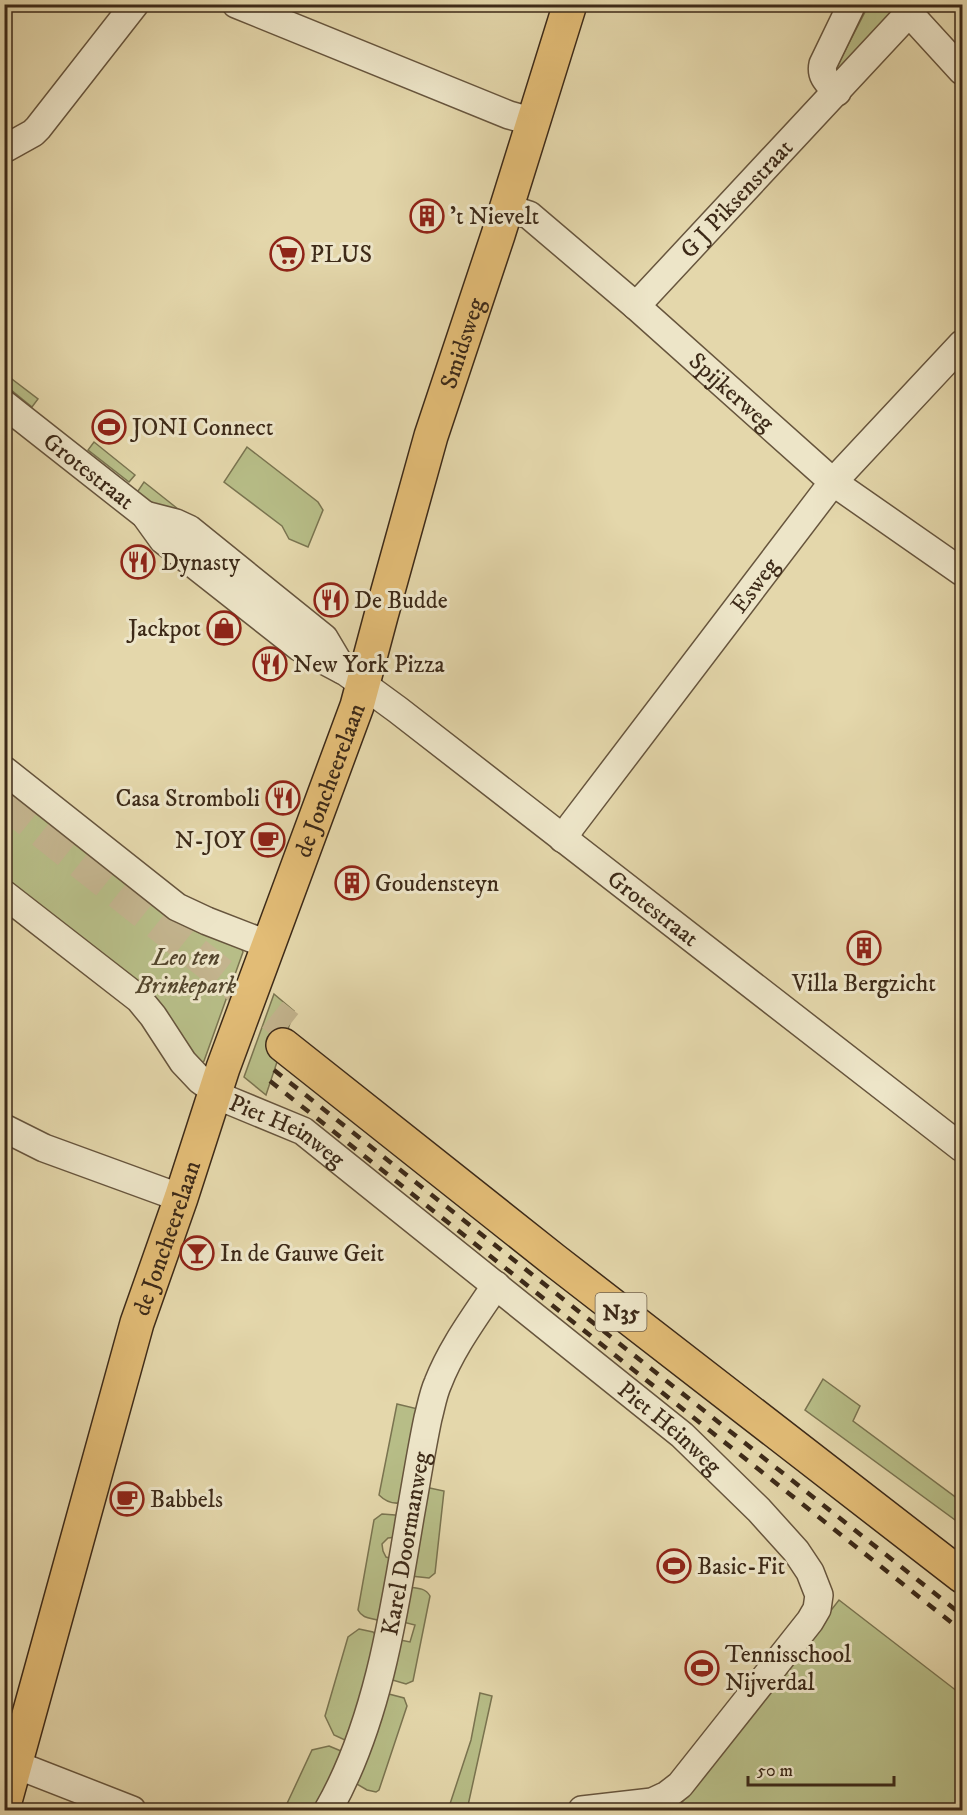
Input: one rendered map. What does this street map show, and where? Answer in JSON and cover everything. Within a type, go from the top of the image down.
[{"type":"main road","name":"Smidsweg","points":[[353,677],[381,616],[431,436],[507,208],[570,4]]},
{"type":"main road","name":"de Joncheerelaan","points":[[4,1804],[10,1762],[173,1196],[219,1092],[269,945],[345,741],[353,677]]},
{"type":"main road","name":"N35","points":[[963,1551],[544,1230],[286,1036],[554,1260],[963,1576]]},
{"type":"street","points":[[5,153],[38,128],[135,4]]},
{"type":"street","points":[[236,4],[281,13],[499,111],[534,122]]},
{"type":"street","points":[[837,92],[824,77],[823,64],[852,4]]},
{"type":"street","points":[[904,7],[963,71]]},
{"type":"street","name":"G J Piksenstraat","points":[[636,306],[837,92],[904,7]]},
{"type":"street","name":"Spijkerweg","points":[[507,208],[530,215],[636,306],[833,482],[963,572]]},
{"type":"street","name":"Esweg","points":[[563,839],[833,482],[963,344]]},
{"type":"street","name":"Grotestraat","points":[[4,404],[145,515],[163,540],[250,594],[299,647],[353,677],[963,1148]]},
{"type":"street","points":[[4,770],[177,907],[269,945]]},
{"type":"street","points":[[4,894],[139,999],[183,1062],[219,1092]]},
{"type":"street","name":"Piet Heinweg","points":[[219,1092],[303,1131],[682,1435],[759,1510],[796,1551],[810,1572],[819,1595],[817,1609],[810,1621],[681,1785],[667,1796],[652,1802],[582,1810]]},
{"type":"street","points":[[4,1128],[44,1148],[173,1196]]},
{"type":"street","name":"Karel Doormanweg","points":[[328,1810],[352,1762],[390,1630],[419,1457],[437,1386],[459,1340],[496,1286]]},
{"type":"street","points":[[10,1762],[132,1810]]},
{"type":"green space","points":[[863,5],[884,5],[891,12],[892,18],[842,77],[834,72],[865,12]]},
{"type":"green space","points":[[4,373],[38,399],[32,407],[5,385]]},
{"type":"green space","points":[[94,442],[135,475],[129,482],[88,450]]},
{"type":"green space","points":[[247,447],[318,502],[323,510],[308,547],[289,539],[282,526],[224,482]]},
{"type":"green space","points":[[144,482],[178,509],[175,512],[164,511],[136,494]]},
{"type":"green space","name":"Leo ten Brinkepark","points":[[5,778],[241,946],[243,952],[204,1061],[199,1065],[5,888]]},
{"type":"green space","points":[[274,994],[294,1011],[266,1095],[244,1077]]},
{"type":"green space","points":[[823,1379],[860,1406],[853,1421],[962,1502],[962,1525],[805,1410]]},
{"type":"green space","points":[[397,1404],[418,1409],[404,1502],[394,1503],[379,1495]]},
{"type":"green space","points":[[425,1487],[444,1491],[435,1573],[429,1578],[411,1576]]},
{"type":"green space","points":[[382,1514],[395,1515],[400,1521],[397,1537],[388,1538],[382,1544],[386,1557],[393,1559],[383,1617],[377,1620],[364,1616],[358,1610],[374,1520]]},
{"type":"green space","points":[[407,1587],[423,1589],[430,1596],[413,1681],[406,1684],[389,1679],[395,1639],[410,1642],[415,1625],[399,1621]]},
{"type":"green space","points":[[839,1600],[962,1695],[962,1810],[676,1810]]},
{"type":"green space","points":[[359,1629],[373,1632],[379,1638],[347,1741],[334,1735],[325,1716],[348,1637]]},
{"type":"green space","points":[[385,1693],[404,1698],[407,1706],[379,1790],[376,1792],[355,1783]]},
{"type":"green space","points":[[480,1693],[492,1696],[467,1810],[448,1810],[471,1740]]},
{"type":"green space","points":[[329,1746],[341,1751],[319,1810],[284,1810],[312,1750]]},
{"type":"tunnel","points":[[4,801],[288,1027]]},
{"type":"railway","points":[[274,1070],[962,1615]]},
{"type":"railway","points":[[270,1081],[962,1631]]},
{"type":"place","name":"'t Nievelt","points":[[427,216]]},
{"type":"place","name":"PLUS","points":[[287,254]]},
{"type":"place","name":"JONI Connect","points":[[109,427]]},
{"type":"place","name":"Dynasty","points":[[138,562]]},
{"type":"place","name":"De Budde","points":[[331,600]]},
{"type":"place","name":"Jackpot","points":[[224,628]]},
{"type":"place","name":"New York Pizza","points":[[270,664]]},
{"type":"place","name":"Casa Stromboli","points":[[283,798]]},
{"type":"place","name":"N-JOY","points":[[268,840]]},
{"type":"place","name":"Goudensteyn","points":[[352,883]]},
{"type":"place","name":"Villa Bergzicht","points":[[864,948]]},
{"type":"place","name":"In de Gauwe Geit","points":[[197,1253]]},
{"type":"place","name":"Babbels","points":[[127,1499]]},
{"type":"place","name":"Basic-Fit","points":[[674,1566]]},
{"type":"place","name":"Tennisschool Nijverdal","points":[[702,1668]]}]
